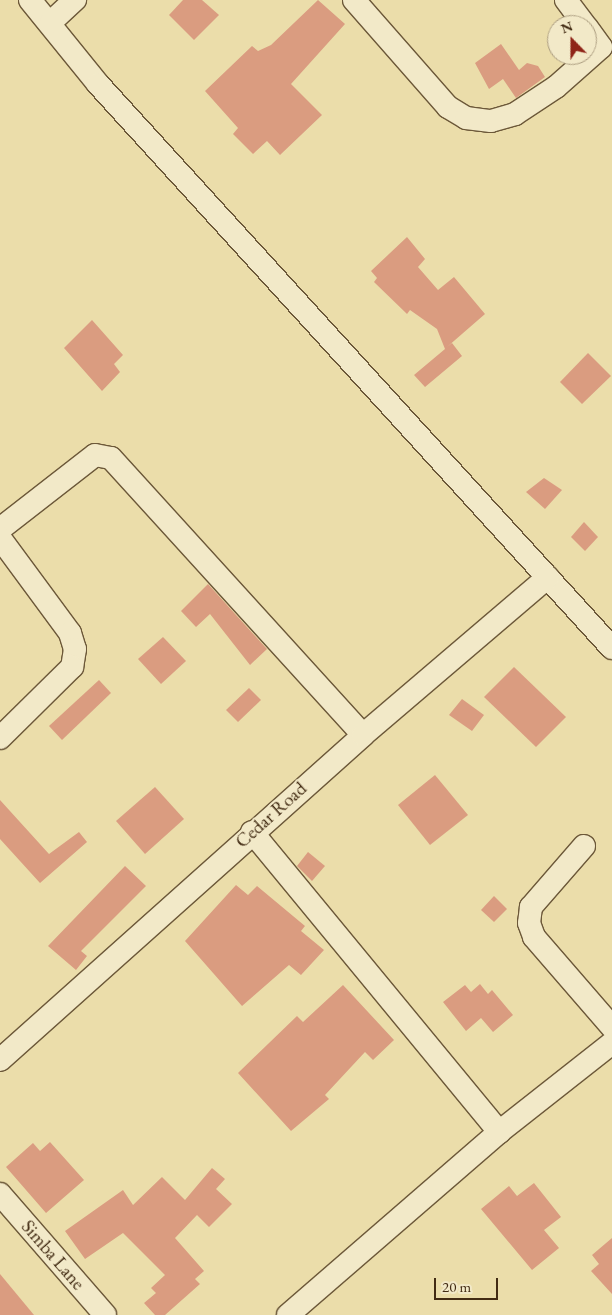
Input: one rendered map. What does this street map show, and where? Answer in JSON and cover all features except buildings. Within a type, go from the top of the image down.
[{"type":"street","points":[[30,0],[51,22],[98,84],[612,648]]},
{"type":"street","points":[[51,22],[75,0]]},
{"type":"street","points":[[354,0],[448,107],[466,118],[491,121],[515,114],[606,53],[597,41]]},
{"type":"street","points":[[566,0],[577,15]]},
{"type":"street","points":[[0,529],[95,455],[111,458],[362,734]]},
{"type":"street","points":[[0,538],[70,633],[75,649],[72,667],[0,738]]},
{"type":"street","name":"Cedar Road","points":[[0,1060],[362,734],[548,577]]},
{"type":"street","points":[[252,832],[500,1132]]},
{"type":"street","points":[[584,846],[531,907],[529,923],[534,937],[612,1027]]},
{"type":"street","points":[[288,1315],[500,1132],[612,1043]]},
{"type":"street","name":"Simba Lane","points":[[0,1194],[105,1315]]}]
